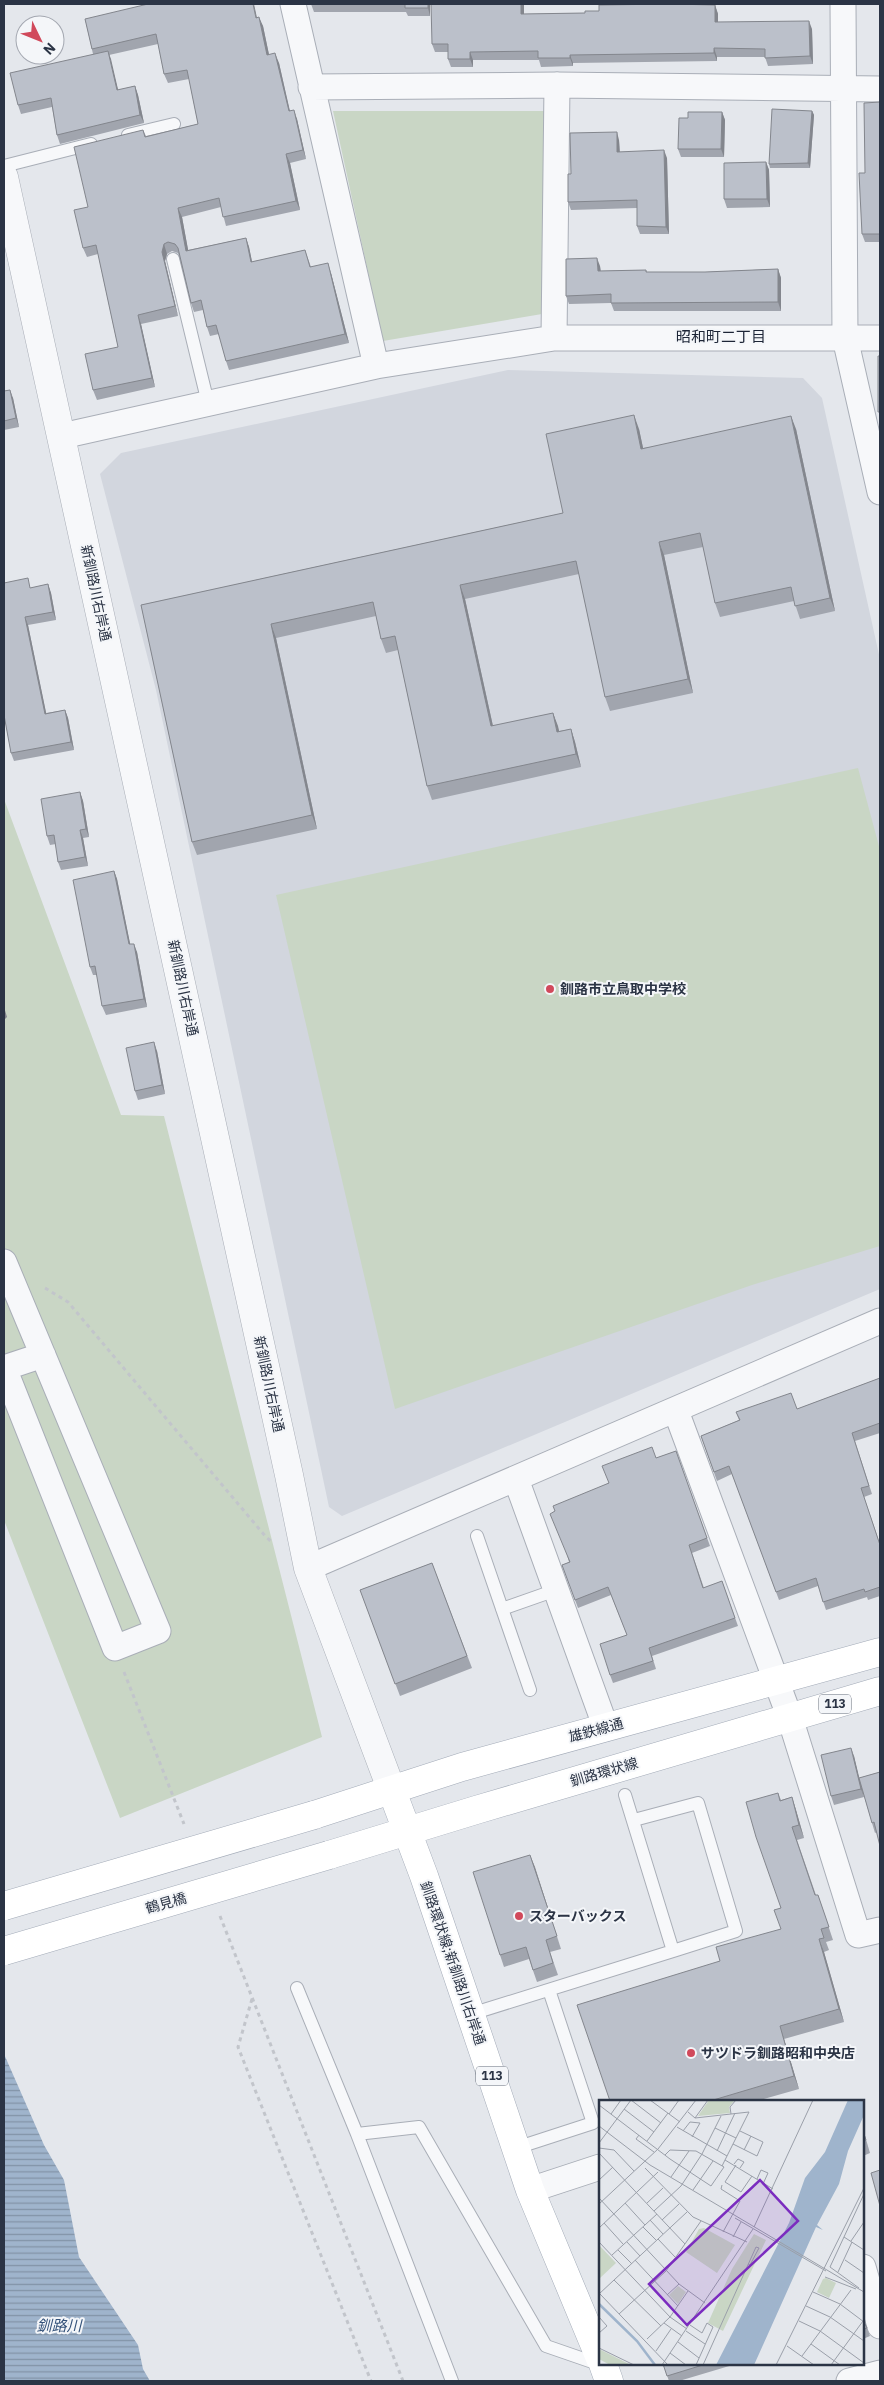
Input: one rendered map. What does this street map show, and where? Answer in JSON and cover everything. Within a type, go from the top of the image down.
[{"type":"main road","name":"雄鉄線通","points":[[4,1906],[314,1815],[462,1767],[880,1652]]},
{"type":"main road","name":"釧路環状線","points":[[329,1855],[880,1691]]},
{"type":"main road","name":"釧路環状線;新釧路川右岸通","points":[[392,1791],[530,2190],[599,2355]]},
{"type":"main road","name":"鶴見橋","points":[[4,1951],[329,1855]]},
{"type":"street","points":[[293,4],[376,366]]},
{"type":"street","points":[[843,4],[846,338],[880,492]]},
{"type":"street","points":[[311,87],[557,86],[880,89]]},
{"type":"street","points":[[554,338],[557,86]]},
{"type":"street","name":"新釧路川右岸通","points":[[4,177],[308,1568],[392,1791]]},
{"type":"street","points":[[62,436],[376,366],[554,338],[880,338]]},
{"type":"street","points":[[4,1262],[43,1355],[158,1631],[114,1648],[4,1368],[43,1355]]},
{"type":"street","points":[[308,1568],[676,1411],[880,1321]]},
{"type":"street","points":[[676,1411],[790,1718],[858,1935],[880,1930]]},
{"type":"street","points":[[516,1479],[606,1728]]},
{"type":"street","points":[[530,2190],[599,2167]]},
{"type":"street","points":[[864,2270],[880,2326]]},
{"type":"street","points":[[849,2381],[880,2373]]},
{"type":"lane","points":[[4,166],[174,124]]},
{"type":"lane","points":[[173,259],[208,403]]},
{"type":"lane","points":[[477,1536],[530,1690]]},
{"type":"lane","points":[[502,1609],[556,1590]]},
{"type":"lane","points":[[626,1795],[674,1951]]},
{"type":"lane","points":[[470,2014],[736,1931],[698,1803],[634,1820]]},
{"type":"lane","points":[[296,1988],[357,2134],[452,2381]]},
{"type":"lane","points":[[516,2148],[593,2123],[549,1990]]},
{"type":"lane","points":[[357,2134],[419,2127],[546,2346],[604,2367]]},
{"type":"path","points":[[44,1288],[68,1302],[266,1537],[308,1568]]},
{"type":"path","points":[[114,1648],[187,1832]]},
{"type":"path","points":[[220,1916],[403,2381]]},
{"type":"path","points":[[252,1998],[238,2047],[371,2381]]},
{"type":"shaded area","name":"釧路市立鳥取中学校","points":[[508,370],[803,378],[822,398],[880,659],[880,1289],[342,1516],[329,1507],[156,690],[100,474],[121,453]]},
{"type":"green space","points":[[333,111],[545,111],[542,314],[383,341]]},
{"type":"green space","points":[[858,768],[880,850],[880,1246],[752,1285],[395,1409],[276,895]]},
{"type":"green space","points":[[4,799],[121,1115],[164,1116],[322,1737],[120,1818],[4,1520]]},
{"type":"water","name":"釧路川","points":[[4,2054],[44,2145],[64,2180],[79,2257],[138,2345],[143,2369],[150,2381],[4,2381]]},
{"type":"building","points":[[148,4],[253,4],[256,18],[259,17],[267,55],[275,53],[289,111],[294,110],[303,150],[286,154],[296,201],[223,217],[219,198],[178,208],[186,251],[246,238],[251,262],[305,250],[310,267],[328,263],[345,334],[226,361],[216,325],[207,327],[201,300],[191,303],[178,248],[175,244],[168,242],[164,244],[162,252],[175,306],[138,315],[152,378],[93,390],[85,354],[118,347],[96,245],[83,248],[74,210],[88,207],[74,147],[143,130],[145,137],[198,124],[187,70],[164,74],[156,34],[92,49],[85,19]]},
{"type":"building","points":[[405,4],[428,4],[428,8],[405,8]]},
{"type":"building","points":[[431,4],[521,4],[521,14],[585,13],[585,11],[599,11],[599,5],[715,5],[715,22],[809,21],[810,56],[765,58],[765,49],[714,48],[714,53],[570,55],[570,58],[538,58],[538,51],[470,52],[470,59],[448,59],[448,44],[432,44]]},
{"type":"building","points":[[108,51],[117,90],[135,86],[140,115],[57,135],[51,98],[18,105],[10,73],[46,65],[65,65],[65,61]]},
{"type":"building","points":[[880,102],[880,234],[862,234],[859,173],[865,173],[864,103]]},
{"type":"building","points":[[772,109],[812,111],[808,163],[769,164]]},
{"type":"building","points":[[688,112],[722,112],[721,149],[678,149],[679,118],[688,118]]},
{"type":"building","points":[[617,132],[617,152],[664,150],[666,227],[637,226],[637,200],[568,202],[568,174],[571,174],[570,133]]},
{"type":"building","points":[[766,162],[767,199],[724,199],[724,163]]},
{"type":"building","points":[[597,258],[598,271],[705,272],[778,269],[778,302],[611,303],[611,294],[566,296],[566,259]]},
{"type":"building","points":[[878,356],[880,356],[880,412],[878,412]]},
{"type":"building","points":[[10,390],[16,418],[4,421],[4,391]]},
{"type":"building","points":[[634,415],[641,449],[791,416],[830,598],[795,606],[791,587],[715,603],[700,533],[659,542],[688,679],[605,697],[576,561],[460,585],[491,726],[553,713],[557,732],[571,729],[576,754],[427,786],[395,636],[381,639],[373,602],[271,624],[312,815],[192,842],[141,605],[563,513],[546,434]]},
{"type":"building","points":[[28,578],[30,588],[48,584],[53,612],[25,617],[45,714],[65,710],[71,742],[11,753],[4,715],[4,583]]},
{"type":"building","points":[[80,792],[86,829],[80,830],[85,857],[58,862],[54,835],[47,836],[41,799]]},
{"type":"building","points":[[114,871],[129,944],[134,944],[144,999],[102,1006],[95,966],[90,967],[73,880]]},
{"type":"building","points":[[154,1042],[162,1085],[135,1091],[126,1048]]},
{"type":"building","points":[[880,1378],[880,1423],[852,1433],[869,1486],[861,1488],[880,1545],[880,1587],[865,1592],[864,1589],[823,1602],[816,1578],[776,1592],[729,1466],[714,1472],[701,1436],[740,1420],[736,1412],[791,1393],[797,1409]]},
{"type":"building","points":[[652,1447],[656,1458],[676,1451],[707,1538],[689,1545],[703,1588],[722,1581],[735,1618],[649,1648],[653,1661],[610,1675],[600,1644],[627,1635],[608,1587],[575,1600],[562,1565],[570,1562],[550,1514],[555,1511],[553,1506],[609,1483],[602,1466]]},
{"type":"building","points":[[432,1563],[467,1656],[395,1684],[360,1590]]},
{"type":"building","points":[[851,1748],[861,1789],[831,1796],[821,1755]]},
{"type":"building","points":[[880,1772],[880,1846],[859,1778]]},
{"type":"building","name":"サツドラ釧路昭和中央店","points":[[778,1793],[780,1801],[792,1797],[799,1825],[792,1827],[815,1895],[818,1895],[829,1927],[821,1929],[824,1938],[819,1939],[839,2009],[780,2026],[794,2076],[713,2100],[610,2100],[577,2005],[720,1961],[716,1947],[781,1929],[774,1910],[781,1908],[746,1802]]},
{"type":"building","name":"スターバックス","points":[[530,1855],[557,1936],[546,1940],[553,1963],[533,1970],[526,1947],[500,1955],[473,1872]]},
{"type":"building","points":[[880,2170],[880,2206],[871,2173]]},
{"type":"building","points":[[663,2365],[703,2365],[667,2376]]},
{"type":"place","name":"釧路市立鳥取中学校","points":[[550,989]]},
{"type":"place","name":"スターバックス","points":[[519,1916]]},
{"type":"place","name":"サツドラ釧路昭和中央店","points":[[691,2053]]},
{"type":"district","name":"昭和町二丁目","points":[[721,337]]}]
